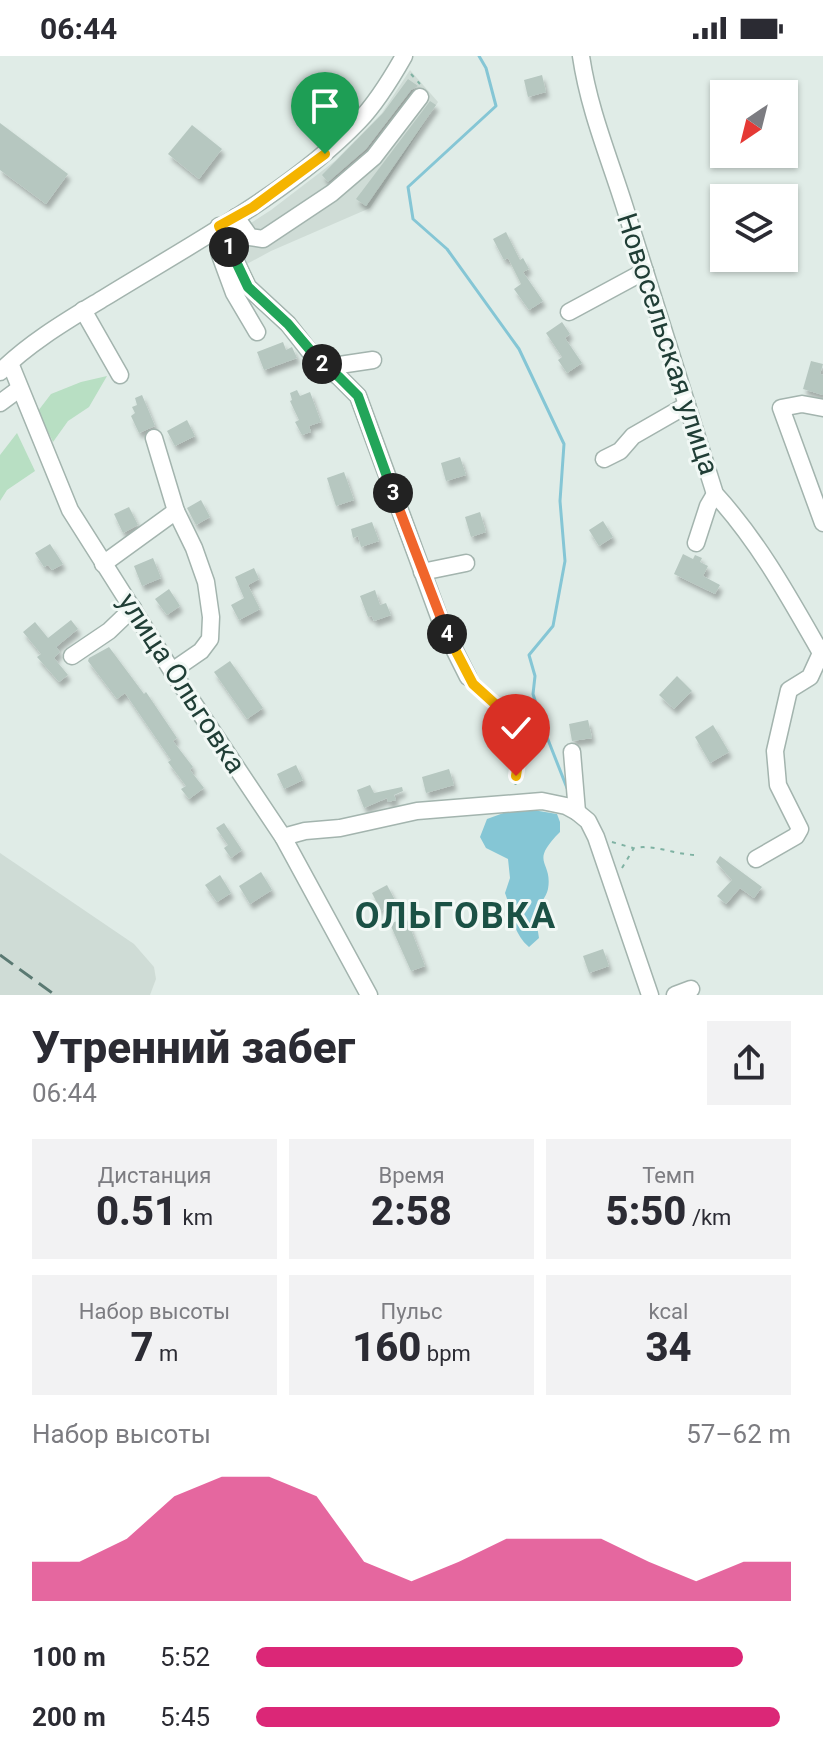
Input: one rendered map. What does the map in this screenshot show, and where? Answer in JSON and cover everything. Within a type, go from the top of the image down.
[{"type":"street","points":[[5,367],[49,331],[83,310],[222,233],[236,217],[325,154],[360,119],[389,82],[404,56]]},
{"type":"street","name":"Новосельская улица","points":[[581,56],[585,85],[599,136],[715,494],[752,537],[791,597],[822,654],[810,677],[789,690],[775,751],[778,785],[800,829],[796,836],[756,859]]},
{"type":"street","points":[[236,217],[250,237],[263,239],[332,193],[374,157],[420,97]]},
{"type":"street","points":[[222,233],[220,255],[234,293],[257,332]]},
{"type":"street","points":[[222,233],[248,287],[288,324],[317,361],[358,396],[442,625],[468,677]]},
{"type":"street","points":[[569,312],[645,271]]},
{"type":"street","points":[[83,310],[120,375]]},
{"type":"street","points":[[326,367],[373,360]]},
{"type":"street","name":"улица Ольговка","points":[[5,367],[19,389],[70,510],[172,671],[283,837],[369,995]]},
{"type":"street","points":[[0,403],[19,389]]},
{"type":"street","points":[[823,408],[802,404],[781,408],[823,523]]},
{"type":"street","points":[[604,459],[620,451],[633,436],[687,405]]},
{"type":"street","points":[[154,438],[176,511],[206,582],[211,617],[210,639],[201,651],[172,671]]},
{"type":"street","points":[[696,543],[715,494]]},
{"type":"street","points":[[103,564],[176,511]]},
{"type":"street","points":[[422,572],[466,563]]},
{"type":"street","points":[[72,656],[109,631],[133,608]]},
{"type":"street","points":[[572,752],[577,812]]},
{"type":"street","points":[[283,837],[417,811],[542,801],[566,806],[588,821],[596,837],[650,995]]},
{"type":"path","points":[[468,677],[505,713],[520,749],[514,794]]},
{"type":"path","points":[[605,842],[697,855]]},
{"type":"path","points":[[617,878],[634,848]]},
{"type":"shaded area","points":[[410,70],[438,102],[370,208],[245,265],[229,237],[271,210],[335,161],[382,113]]},
{"type":"shaded area","points":[[0,853],[134,944],[154,967],[156,979],[150,995],[0,995]]},
{"type":"green space","points":[[107,376],[89,407],[68,421],[53,442],[38,411],[51,394]]},
{"type":"green space","points":[[17,433],[35,471],[7,490],[0,501],[0,455]]},
{"type":"water","points":[[533,810],[557,814],[560,832],[543,856],[548,889],[536,915],[539,938],[529,947],[516,929],[505,893],[510,878],[508,859],[486,848],[480,837],[487,819],[509,811]]},
{"type":"building","points":[[542,75],[546,92],[528,97],[524,80]]},
{"type":"building","points":[[408,79],[418,86],[411,90],[366,149],[328,182],[322,175],[383,113]]},
{"type":"building","points":[[430,101],[436,105],[366,206],[356,199]]},
{"type":"building","points":[[0,123],[68,174],[46,204],[0,170]]},
{"type":"building","points":[[192,125],[222,149],[199,179],[168,154]]},
{"type":"building","points":[[506,232],[520,260],[523,258],[529,269],[523,272],[543,301],[529,310],[514,289],[521,284],[508,258],[504,260],[493,239]]},
{"type":"building","points":[[562,322],[570,334],[565,338],[582,363],[567,373],[558,360],[562,357],[546,333]]},
{"type":"building","points":[[283,342],[286,350],[292,347],[297,358],[264,370],[257,352]]},
{"type":"building","points":[[811,361],[823,364],[820,374],[823,375],[823,395],[803,389]]},
{"type":"building","points":[[297,390],[300,396],[310,392],[321,422],[309,426],[311,432],[302,435],[290,401],[290,393]]},
{"type":"building","points":[[142,395],[155,426],[139,433],[131,416],[135,413],[132,407],[137,405],[135,398]]},
{"type":"building","points":[[187,420],[195,436],[175,446],[167,431]]},
{"type":"building","points":[[460,457],[466,475],[446,481],[441,463]]},
{"type":"building","points":[[344,472],[354,500],[336,506],[327,478]]},
{"type":"building","points":[[201,500],[210,517],[196,525],[187,508]]},
{"type":"building","points":[[129,507],[138,525],[123,533],[114,514]]},
{"type":"building","points":[[480,512],[486,532],[471,537],[465,517]]},
{"type":"building","points":[[603,521],[613,537],[599,546],[589,530]]},
{"type":"building","points":[[372,522],[379,541],[361,547],[358,536],[353,538],[351,529]]},
{"type":"building","points":[[50,544],[63,564],[52,570],[48,565],[44,567],[35,553]]},
{"type":"building","points":[[683,554],[693,559],[695,555],[702,558],[700,562],[708,566],[703,576],[720,585],[715,594],[674,574]]},
{"type":"building","points":[[153,558],[161,578],[142,586],[134,566]]},
{"type":"building","points":[[254,568],[259,579],[248,585],[260,609],[239,620],[231,605],[244,598],[235,577]]},
{"type":"building","points":[[169,589],[180,606],[167,615],[155,599]]},
{"type":"building","points":[[375,590],[380,605],[386,603],[391,615],[374,621],[372,616],[368,617],[360,596]]},
{"type":"building","points":[[71,620],[78,629],[56,647],[60,652],[54,658],[68,675],[59,682],[37,657],[41,654],[23,632],[35,622],[48,638]]},
{"type":"building","points":[[109,647],[144,694],[146,692],[177,738],[173,741],[193,767],[190,770],[204,788],[189,799],[181,789],[186,786],[168,762],[171,760],[125,693],[117,699],[88,661]]},
{"type":"building","points":[[230,661],[263,708],[247,719],[214,672]]},
{"type":"building","points":[[677,676],[692,691],[674,709],[659,695]]},
{"type":"building","points":[[588,720],[592,738],[572,741],[569,724]]},
{"type":"building","points":[[713,725],[729,752],[710,763],[695,737]]},
{"type":"building","points":[[296,765],[303,780],[284,789],[277,774]]},
{"type":"building","points":[[449,769],[454,785],[426,793],[422,777]]},
{"type":"building","points":[[370,785],[374,793],[402,787],[403,791],[394,795],[396,800],[388,802],[387,798],[364,808],[357,790]]},
{"type":"building","points":[[224,823],[242,850],[231,858],[224,848],[228,845],[216,828]]},
{"type":"building","points":[[720,856],[762,887],[754,898],[740,888],[726,904],[717,896],[732,880],[716,862]]},
{"type":"building","points":[[261,872],[272,890],[250,904],[239,886]]},
{"type":"building","points":[[220,875],[231,893],[217,902],[205,885]]},
{"type":"building","points":[[387,885],[396,902],[381,911],[372,893]]},
{"type":"building","points":[[406,917],[425,966],[411,971],[390,924]]},
{"type":"building","points":[[603,949],[609,966],[589,973],[583,956]]},
{"type":"waterway","points":[[479,56],[486,68],[496,106],[408,187],[413,219],[447,249],[519,349],[564,444],[560,501],[565,561],[553,626],[529,655],[535,676],[533,694],[567,788]]},
{"type":"railway","points":[[0,955],[55,995]]},
{"type":"district","name":"ОЛЬГОВКА","points":[[456,916]]},
{"type":"route","points":[[325,154],[253,207],[219,226],[248,287],[288,324],[317,361],[358,396],[442,625],[473,684],[505,713],[520,749],[516,776]]}]
